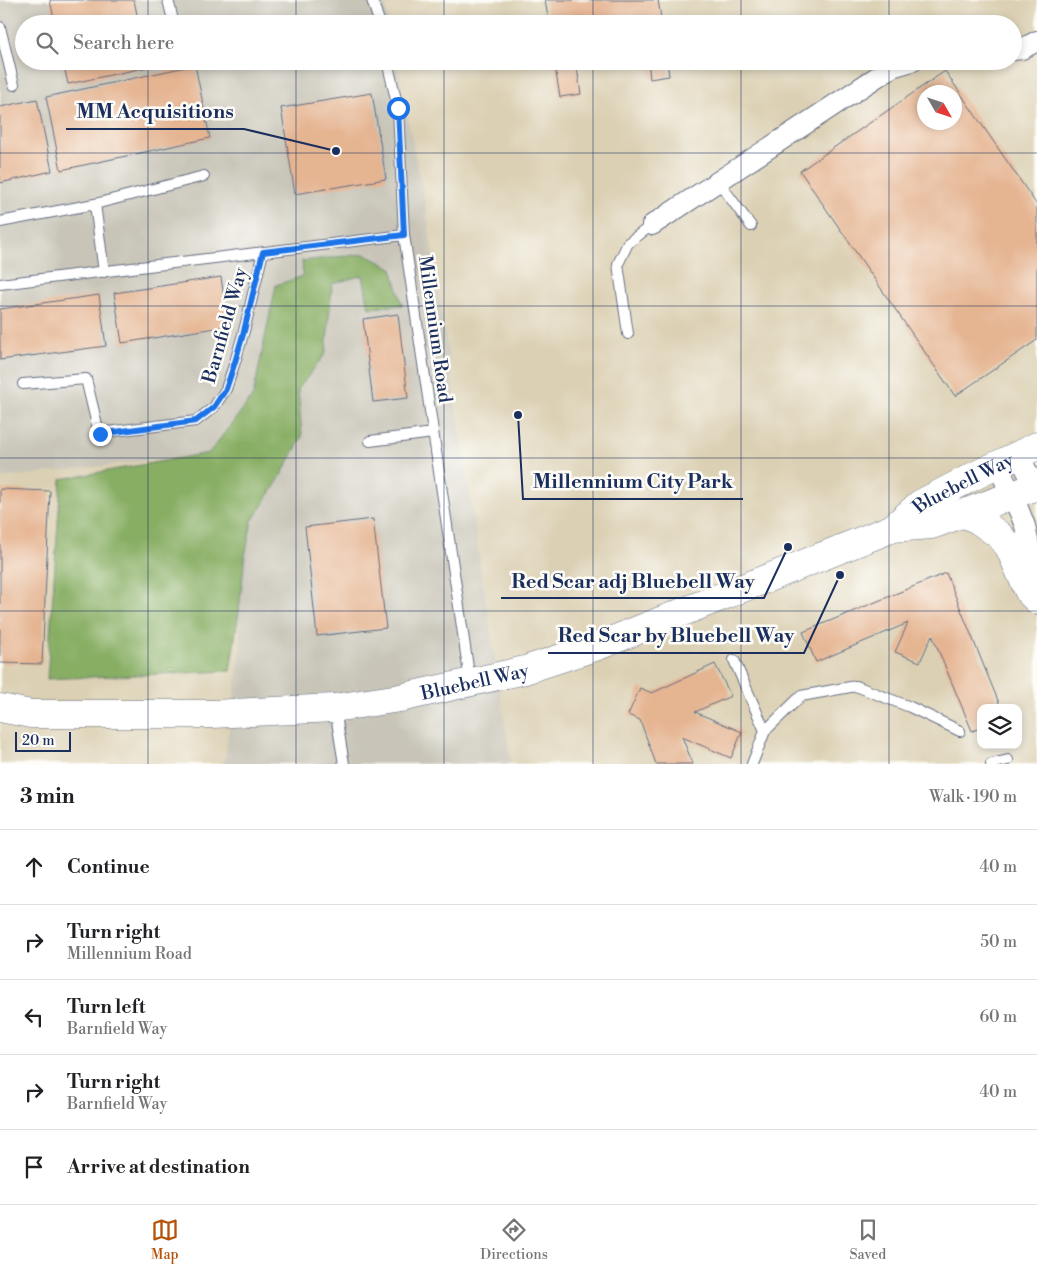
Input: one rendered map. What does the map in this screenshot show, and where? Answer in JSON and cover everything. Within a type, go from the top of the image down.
[{"type":"main road","name":"Bluebell Way","points":[[893,528],[920,504],[1017,455]]},
{"type":"main road","name":"Bluebell Way","points":[[31,714],[212,714],[334,708],[400,698],[525,670],[598,646],[893,528],[932,525],[1030,489]]},
{"type":"main road","points":[[963,513],[978,520],[999,535],[1009,547],[1029,592],[1037,600]]},
{"type":"main road","points":[[0,708],[31,714]]},
{"type":"main road","points":[[0,724],[31,714]]},
{"type":"street","points":[[1022,50],[1037,41]]},
{"type":"street","points":[[652,225],[887,70]]},
{"type":"street","points":[[1017,455],[1030,489],[1025,526],[1037,584]]},
{"type":"lane","points":[[168,0],[172,15]]},
{"type":"lane","points":[[372,0],[377,15]]},
{"type":"lane","points":[[0,27],[14,85]]},
{"type":"lane","points":[[390,70],[398,108],[404,235]]},
{"type":"lane","points":[[0,222],[95,204],[204,176]]},
{"type":"lane","points":[[718,181],[751,226]]},
{"type":"lane","points":[[95,204],[104,272]]},
{"type":"lane","points":[[628,334],[618,264],[628,243],[652,225]]},
{"type":"lane","name":"Millennium Road","points":[[0,284],[404,235],[470,682]]},
{"type":"lane","name":"Barnfield Way","points":[[23,384],[86,379],[100,434],[196,421],[214,407],[226,389],[244,331],[263,252]]},
{"type":"lane","points":[[370,441],[433,433]]},
{"type":"lane","points":[[734,660],[765,731]]},
{"type":"lane","points":[[752,764],[765,731],[801,696],[856,686],[910,707],[960,731]]},
{"type":"lane","points":[[334,708],[344,764]]},
{"type":"lane","points":[[991,764],[1008,760]]},
{"type":"shaded area","points":[[0,0],[1037,0],[1037,764],[0,764]]},
{"type":"shaded area","points":[[0,0],[384,0],[387,15],[15,15],[15,70],[398,70],[425,203],[511,764],[224,764],[241,650],[229,451],[0,478]]},
{"type":"green space","points":[[364,254],[392,268],[402,305],[369,308],[363,275],[332,284],[326,353],[298,389],[302,437],[278,481],[252,521],[245,556],[230,671],[47,679],[61,479],[209,453],[253,396],[276,285],[303,276],[302,261]]},
{"type":"building","points":[[50,0],[134,0],[137,15],[53,15]]},
{"type":"building","points":[[545,0],[658,0],[660,15],[548,15]]},
{"type":"building","points":[[65,70],[134,70],[68,84]]},
{"type":"building","points":[[172,70],[196,70],[210,138],[61,170],[46,97]]},
{"type":"building","points":[[556,70],[577,70],[581,94],[560,97]]},
{"type":"building","points":[[649,70],[668,70],[669,76],[650,79]]},
{"type":"building","points":[[945,71],[955,85],[925,85]]},
{"type":"building","points":[[917,90],[917,130],[962,130],[962,96],[1037,205],[1037,340],[955,396],[800,171]]},
{"type":"building","points":[[372,93],[386,179],[295,194],[281,108]]},
{"type":"building","points":[[37,99],[52,171],[0,183],[0,107]]},
{"type":"building","points":[[221,277],[228,326],[122,343],[114,293]]},
{"type":"building","points":[[99,295],[106,346],[0,360],[0,309]]},
{"type":"building","points":[[398,314],[408,398],[373,402],[363,319]]},
{"type":"building","points":[[0,489],[50,491],[42,664],[0,663]]},
{"type":"building","points":[[373,519],[386,628],[317,636],[305,527]]},
{"type":"building","points":[[946,573],[999,704],[977,704],[977,729],[972,731],[932,635],[920,662],[895,652],[908,623],[816,662],[803,632]]},
{"type":"building","points":[[715,664],[731,696],[695,712],[742,732],[731,758],[682,737],[693,764],[656,764],[640,720],[628,715],[640,688],[652,693]]},
{"type":"place","name":"MM Acquisitions","points":[[336,151]]},
{"type":"place","name":"Millennium City Park","points":[[518,415]]},
{"type":"place","name":"Red Scar adj Bluebell Way","points":[[788,547]]},
{"type":"place","name":"Red Scar by Bluebell Way","points":[[840,575]]},
{"type":"route","points":[[100,434],[196,421],[214,407],[226,389],[235,362],[263,252],[404,235],[398,108]]}]
